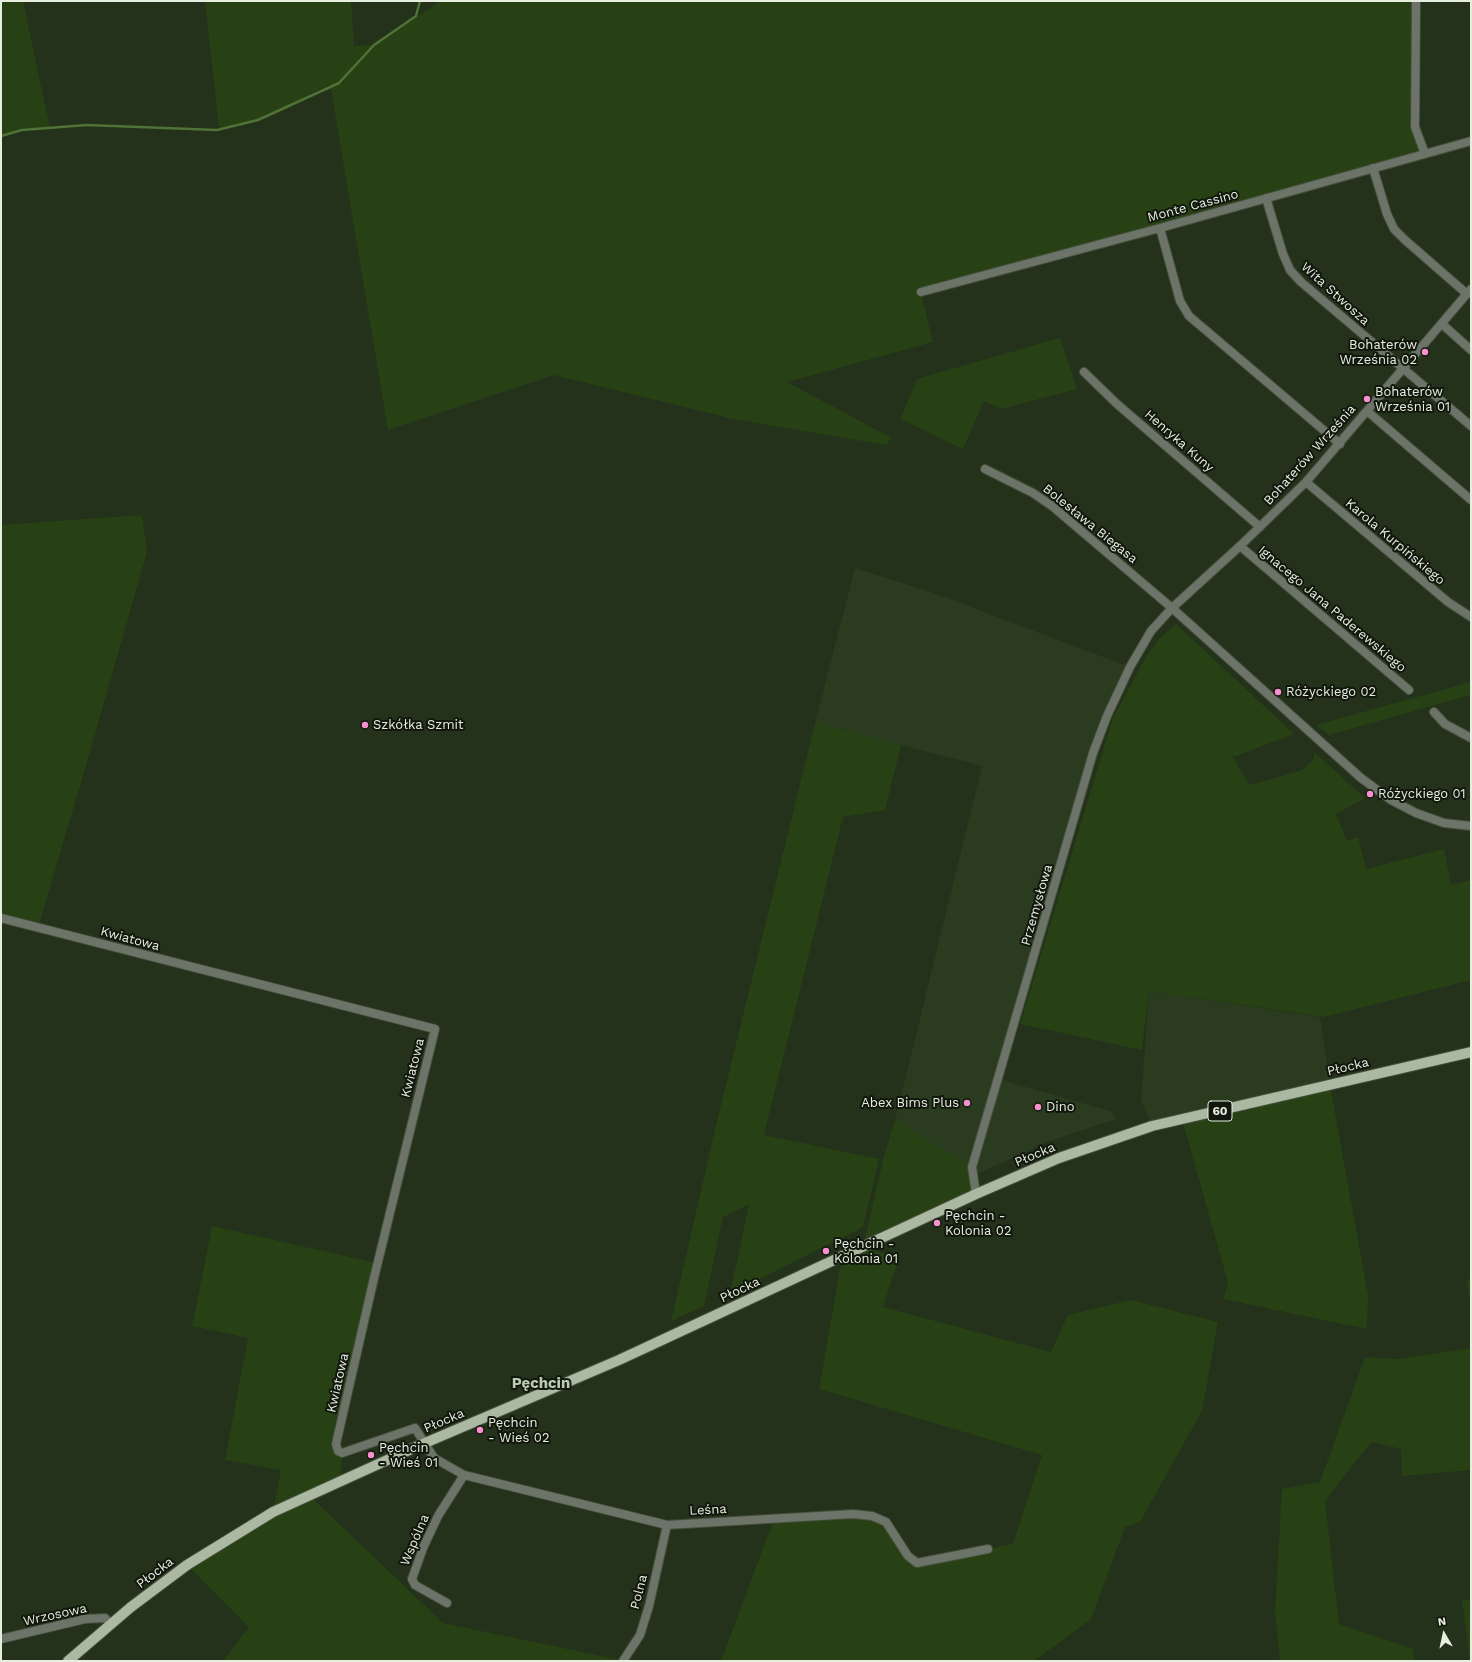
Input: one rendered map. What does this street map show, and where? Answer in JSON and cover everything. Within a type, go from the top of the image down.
[{"type":"main road","name":"Płocka","points":[[68,1661],[187,1565],[273,1512],[425,1443],[619,1360],[976,1194],[1059,1158],[1152,1126],[1471,1052]]},
{"type":"street","points":[[1416,1],[1415,127],[1425,154]]},
{"type":"street","name":"Monte Cassino","points":[[921,292],[1160,228],[1471,141]]},
{"type":"street","points":[[1373,168],[1386,214],[1394,229],[1405,240],[1469,291]]},
{"type":"street","name":"Wita Stwosza","points":[[1266,198],[1282,254],[1290,270],[1301,282],[1471,426]]},
{"type":"street","points":[[1160,228],[1180,301],[1189,316],[1340,444]]},
{"type":"street","name":"Bohaterów Września","points":[[1172,608],[1240,546],[1306,482],[1469,291]]},
{"type":"street","points":[[1442,324],[1471,350]]},
{"type":"street","name":"Henryka Kuny","points":[[1084,372],[1118,404],[1260,526]]},
{"type":"street","points":[[1367,411],[1471,500]]},
{"type":"street","name":"Bolesława Biegasa","points":[[985,469],[1033,493],[1052,506],[1172,608],[1361,778],[1391,800],[1416,813],[1444,823],[1471,826]]},
{"type":"street","name":"Karola Kurpińskiego","points":[[1306,482],[1448,602],[1471,617]]},
{"type":"street","name":"Ignacego Jana Paderewskiego","points":[[1240,546],[1409,690]]},
{"type":"street","name":"Przemysłowa","points":[[976,1194],[972,1167],[1094,753],[1110,709],[1130,667],[1151,632],[1172,608]]},
{"type":"street","points":[[1434,712],[1445,724],[1471,738]]},
{"type":"street","name":"Kwiatowa","points":[[1,918],[435,1030],[374,1278],[336,1444],[338,1451],[342,1453],[415,1428],[425,1443]]},
{"type":"street","name":"Leśna","points":[[425,1443],[434,1458],[464,1474],[667,1525],[853,1514],[872,1516],[886,1522],[908,1556],[917,1564],[988,1549]]},
{"type":"street","name":"Wspólna","points":[[447,1603],[415,1585],[412,1579],[423,1548],[438,1516],[464,1474]]},
{"type":"street","name":"Polna","points":[[623,1661],[640,1634],[649,1606],[667,1525]]},
{"type":"street","name":"Wrzosowa","points":[[1,1639],[85,1619],[105,1618],[112,1624]]},
{"type":"shaded area","points":[[1,1],[23,1],[50,128],[22,130],[1,135]]},
{"type":"shaded area","points":[[205,1],[351,1],[354,46],[374,45],[441,1],[1416,1],[1415,127],[1425,154],[921,292],[933,342],[787,382],[892,438],[886,445],[733,419],[554,375],[388,430],[330,84],[260,120],[219,130]]},
{"type":"shaded area","points":[[1060,338],[1077,389],[1001,409],[984,401],[963,449],[900,419],[917,379]]},
{"type":"shaded area","points":[[142,515],[147,552],[38,928],[1,918],[1,525]]},
{"type":"shaded area","points":[[855,568],[934,593],[1130,667],[1107,716],[998,1079],[1110,1111],[1116,1119],[1050,1141],[979,1173],[972,1167],[895,1120],[982,766],[815,723]]},
{"type":"shaded area","points":[[1176,624],[1294,734],[1233,757],[1215,729],[1250,785],[1300,771],[1314,760],[1314,752],[1365,798],[1336,814],[1347,841],[1358,837],[1366,869],[1444,849],[1451,885],[1471,880],[1471,980],[1324,1017],[1149,991],[1142,1050],[1020,1024],[1113,718],[1146,657],[1158,640]]},
{"type":"shaded area","points":[[1471,682],[1471,695],[1329,735],[1316,725]]},
{"type":"shaded area","points":[[815,723],[901,745],[885,810],[843,817],[764,1135],[879,1159],[863,1227],[730,1294],[749,1204],[723,1217],[704,1306],[671,1321],[716,1125]]},
{"type":"shaded area","points":[[1149,991],[1320,1017],[1330,1085],[1152,1126],[1141,1101]]},
{"type":"shaded area","points":[[1330,1085],[1368,1295],[1367,1329],[1223,1299],[1228,1283],[1182,1119]]},
{"type":"shaded area","points":[[895,1120],[972,1167],[976,1194],[864,1247],[899,1258],[883,1307],[1051,1352],[1068,1315],[1131,1300],[1218,1322],[1202,1411],[1140,1522],[1125,1527],[1091,1619],[1034,1661],[721,1661],[774,1519],[853,1514],[886,1522],[917,1563],[1013,1544],[1042,1455],[819,1389],[842,1257],[863,1247],[883,1160]]},
{"type":"shaded area","points":[[212,1226],[377,1263],[336,1444],[342,1453],[340,1482],[310,1496],[443,1623],[625,1661],[223,1661],[249,1627],[187,1565],[273,1512],[281,1470],[225,1460],[248,1338],[192,1326]]},
{"type":"shaded area","points":[[1471,1278],[1471,1304],[1466,1280]]},
{"type":"shaded area","points":[[1471,1348],[1471,1470],[1402,1476],[1401,1449],[1371,1442],[1325,1501],[1339,1624],[1413,1649],[1414,1661],[1280,1661],[1275,1612],[1282,1489],[1320,1482],[1365,1357],[1397,1359]]},
{"type":"shaded area","points":[[1471,1599],[1471,1661],[1470,1661],[1462,1600]]},
{"type":"waterway","points":[[1,136],[22,130],[87,125],[217,130],[258,120],[339,83],[374,45],[416,16],[420,1]]},
{"type":"place","name":"Bohaterów Września 02","points":[[1425,352]]},
{"type":"place","name":"Bohaterów Września 01","points":[[1367,399]]},
{"type":"place","name":"Różyckiego 02","points":[[1278,692]]},
{"type":"place","name":"Szkółka Szmit","points":[[365,725]]},
{"type":"place","name":"Różyckiego 01","points":[[1370,794]]},
{"type":"place","name":"Abex Bims Plus","points":[[967,1103]]},
{"type":"place","name":"Dino","points":[[1038,1107]]},
{"type":"place","name":"Pęchcin - Kolonia 02","points":[[937,1223]]},
{"type":"place","name":"Pęchcin - Kolonia 01","points":[[826,1251]]},
{"type":"place","name":"Pęchcin - Wieś 02","points":[[480,1430]]},
{"type":"place","name":"Pęchcin - Wieś 01","points":[[371,1455]]},
{"type":"district","name":"Pęchcin","points":[[541,1384]]}]
